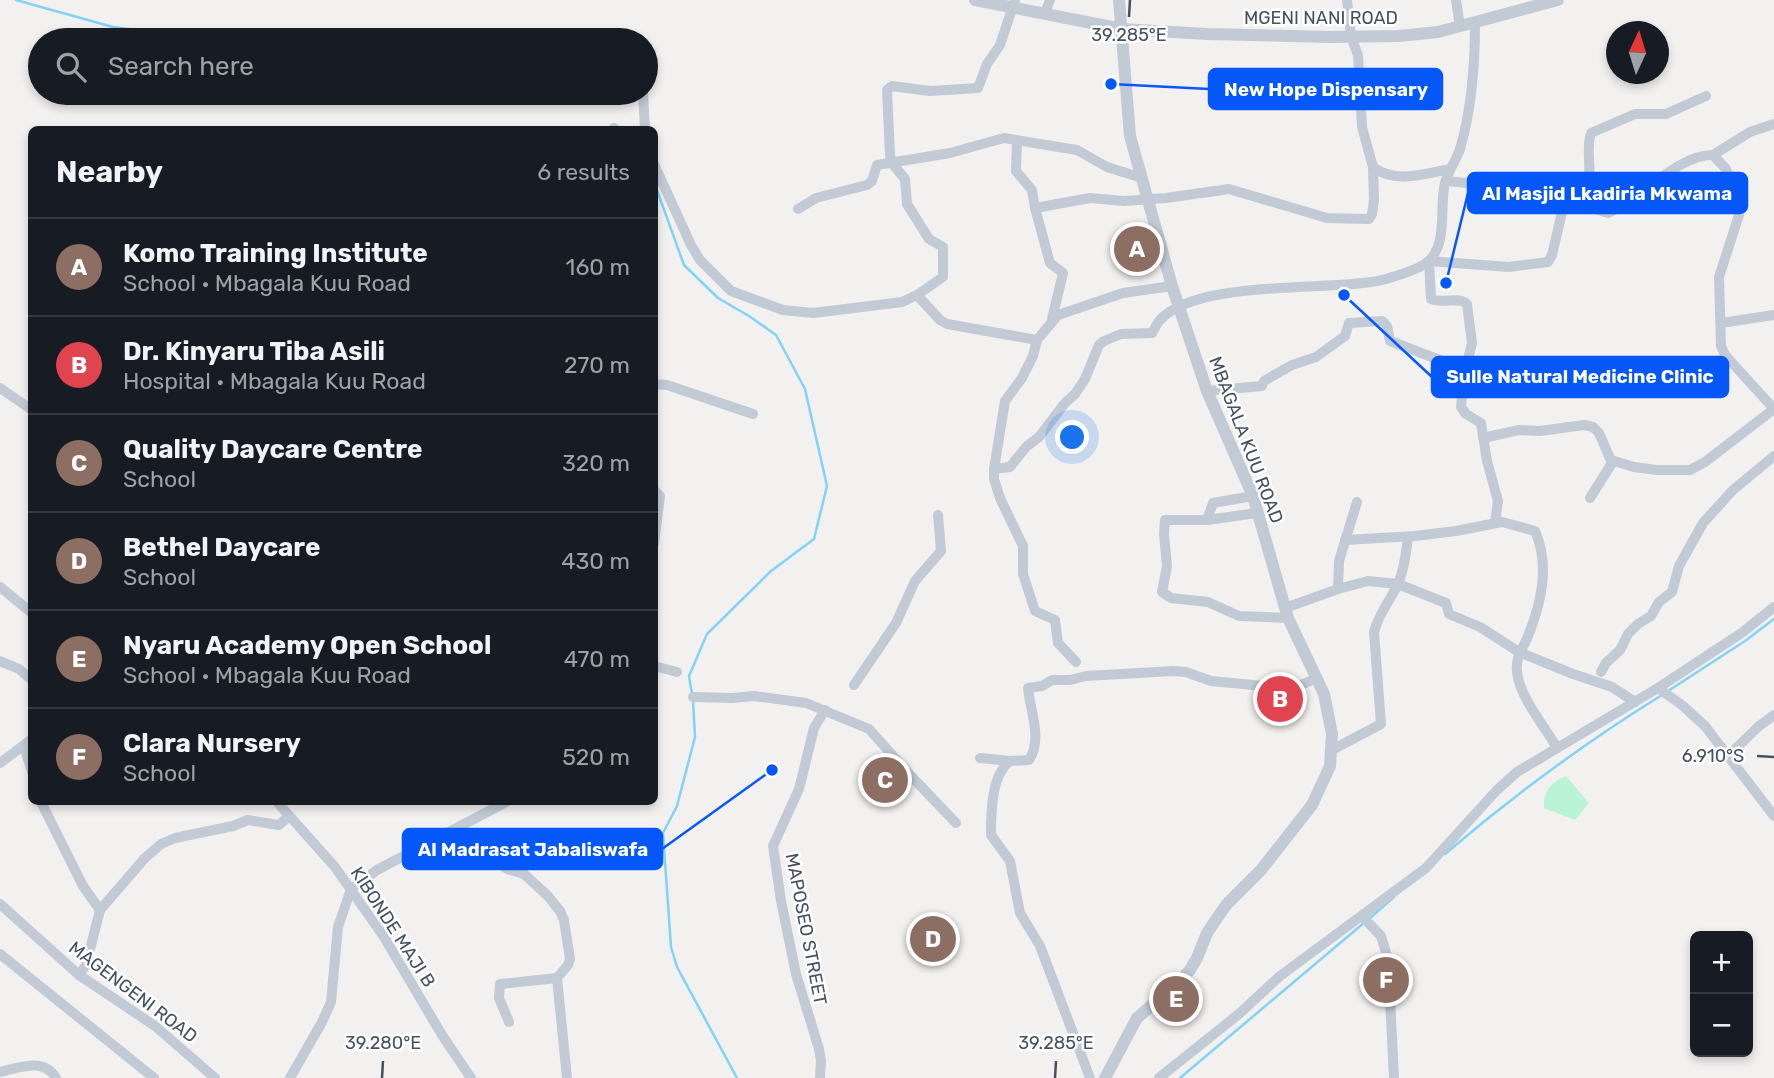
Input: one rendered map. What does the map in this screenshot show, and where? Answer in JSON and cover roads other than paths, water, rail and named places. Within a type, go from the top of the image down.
[{"type":"street","name":"MGENI NANI ROAD","points":[[975,0],[1048,6],[1122,29],[1220,35],[1351,37],[1399,36],[1460,26],[1475,23],[1514,6],[1558,0]]},
{"type":"street","name":"MBAGALA KUU ROAD","points":[[1105,1078],[1137,1018],[1190,970],[1207,933],[1222,911],[1261,870],[1312,805],[1330,766],[1330,720],[1324,694],[1287,613],[1253,496],[1207,391],[1172,286],[1130,136],[1119,0]]},
{"type":"street","points":[[1035,208],[1090,198],[1125,201],[1183,197],[1229,189],[1307,214],[1328,218],[1370,218],[1373,208],[1373,167],[1362,127],[1358,55],[1351,37],[1347,0]]},
{"type":"street","points":[[1457,0],[1460,26]]},
{"type":"street","points":[[658,172],[700,260],[731,291],[783,310],[813,313],[902,303],[943,278],[943,247],[929,239],[908,204],[905,179],[892,163],[887,93],[889,88],[900,86],[930,90],[976,89],[987,64],[1000,45],[1014,4]]},
{"type":"street","points":[[994,469],[1010,467],[1026,447],[1042,435],[1083,383],[1099,345],[1110,336],[1152,333],[1160,319],[1179,307],[1207,298],[1268,289],[1370,283],[1413,270],[1429,261],[1440,237],[1446,181],[1460,148],[1473,91],[1475,23]]},
{"type":"street","points":[[1429,261],[1509,267],[1548,262],[1564,201],[1588,182],[1589,137],[1592,132],[1638,114],[1666,114],[1706,96]]},
{"type":"street","points":[[643,105],[645,126]]},
{"type":"street","points":[[1446,181],[1553,187],[1592,208],[1608,212],[1689,162],[1705,155],[1713,155],[1750,132],[1774,124]]},
{"type":"street","points":[[798,209],[816,198],[867,185],[872,181],[876,166],[950,153],[1001,139],[1077,150],[1107,167],[1142,178]]},
{"type":"street","points":[[1017,140],[1016,171],[1032,190],[1050,263],[1062,273],[1052,320]]},
{"type":"street","points":[[1611,460],[1657,470],[1690,470],[1705,463],[1774,409],[1725,355],[1721,346],[1719,277],[1738,215],[1734,189],[1726,169],[1713,155]]},
{"type":"street","points":[[1373,167],[1387,175],[1408,176],[1450,169]]},
{"type":"street","points":[[1429,261],[1431,299],[1446,302],[1461,300],[1467,304],[1472,343],[1469,355]]},
{"type":"street","points":[[1076,662],[1058,643],[1055,620],[1035,611],[1023,574],[1023,546],[994,479],[1005,401],[1023,378],[1037,340],[1058,315],[1104,298],[1142,289],[1172,286]]},
{"type":"street","points":[[917,295],[947,324],[1037,340]]},
{"type":"street","points":[[1721,323],[1774,315]]},
{"type":"street","points":[[1207,391],[1262,386],[1267,379],[1292,365],[1317,356],[1345,336],[1349,323],[1382,321],[1387,326],[1391,342],[1446,363],[1447,379],[1463,389],[1461,407],[1466,414],[1480,423],[1497,499],[1494,523]]},
{"type":"street","points":[[658,384],[753,414]]},
{"type":"street","points":[[0,388],[28,407]]},
{"type":"street","points":[[1483,438],[1519,430],[1540,431],[1584,425],[1593,427],[1599,433],[1611,466],[1590,498]]},
{"type":"street","points":[[1601,672],[1620,650],[1628,634],[1651,617],[1659,602],[1672,593],[1679,565],[1703,523],[1733,490],[1774,456]]},
{"type":"street","points":[[658,494],[658,512]]},
{"type":"street","points":[[1207,520],[1213,503],[1253,496]]},
{"type":"street","points":[[1338,589],[1338,568],[1357,502]]},
{"type":"street","points":[[1257,513],[1207,520],[1174,519],[1164,522],[1167,566],[1164,595],[1208,602],[1239,616],[1287,613],[1338,589],[1368,581],[1398,584],[1446,603],[1449,614],[1480,627],[1519,652],[1612,687],[1635,702]]},
{"type":"street","points":[[854,685],[897,623],[915,581],[940,552],[938,515]]},
{"type":"street","points":[[1345,540],[1408,537],[1494,523],[1508,523],[1533,530],[1537,534],[1543,582],[1529,634],[1519,652],[1519,683],[1557,748]]},
{"type":"street","points":[[1330,751],[1381,723],[1374,632],[1378,618],[1398,584],[1408,537]]},
{"type":"street","points":[[0,587],[28,610]]},
{"type":"street","points":[[1159,1078],[1240,1013],[1280,976],[1426,868],[1517,772],[1658,688],[1743,632],[1774,607]]},
{"type":"street","points":[[0,661],[19,669],[28,677]]},
{"type":"street","points":[[658,667],[677,672]]},
{"type":"street","points":[[980,758],[1029,760],[1035,744],[1035,729],[1028,688],[1042,686],[1050,680],[1070,680],[1090,675],[1180,671],[1211,681],[1285,688],[1296,687],[1317,678]]},
{"type":"street","points":[[1658,688],[1705,726],[1774,815]]},
{"type":"street","points":[[693,697],[718,699],[754,696],[806,703],[869,729],[956,823]]},
{"type":"street","name":"MAPOSEO STREET","points":[[820,1078],[821,1061],[796,974],[773,846],[799,789],[814,728],[825,710]]},
{"type":"street","points":[[1728,756],[1774,715]]},
{"type":"street","points":[[0,762],[28,742]]},
{"type":"street","points":[[1010,761],[1003,766],[997,783],[991,835],[1010,861],[1020,913],[1040,946],[1090,1078]]},
{"type":"street","points":[[42,805],[83,886],[100,910]]},
{"type":"street","name":"KIBONDE MAJI B","points":[[280,805],[322,852],[384,936],[442,1035],[471,1078]]},
{"type":"street","points":[[290,1078],[331,1002],[338,927],[351,889],[377,870],[500,805]]},
{"type":"street","points":[[79,975],[86,965],[100,910],[144,859],[161,844],[248,820],[279,825],[289,816]]},
{"type":"street","points":[[429,844],[494,859],[508,869],[524,874],[560,911],[570,959],[568,965],[557,978],[505,982],[499,988],[499,998],[509,1022]]},
{"type":"street","name":"MAGENGENI ROAD","points":[[0,904],[79,975],[155,1026],[215,1078]]},
{"type":"street","points":[[1362,916],[1381,936],[1388,959],[1394,1078]]},
{"type":"street","points":[[0,954],[153,1078]]},
{"type":"street","points":[[557,978],[567,1078]]},
{"type":"street","points":[[0,1072],[34,1065],[44,1066],[52,1071],[56,1078]]},
{"type":"waterway","points":[[16,0],[121,28]]},
{"type":"waterway","points":[[658,193],[684,265],[718,298],[776,335],[805,389],[827,486],[814,539],[771,571],[707,634],[689,676],[692,694]]},
{"type":"waterway","points":[[1668,691],[1774,619]]},
{"type":"waterway","points":[[1445,854],[1550,770],[1662,695]]},
{"type":"waterway","points":[[693,701],[695,737],[677,806],[663,833],[671,947],[677,967],[737,1078]]},
{"type":"waterway","points":[[1370,918],[1394,897]]},
{"type":"waterway","points":[[1180,1078],[1365,922]]},
{"type":"place","name":"New Hope Dispensary","points":[[1111,84]]},
{"type":"place","name":"Komo Training Institute","points":[[1137,249]]},
{"type":"place","name":"Al Masjid Lkadiria Mkwama","points":[[1446,283]]},
{"type":"place","name":"Sulle Natural Medicine Clinic","points":[[1344,295]]},
{"type":"place","name":"Dr. Kinyaru Tiba Asili","points":[[1280,699]]},
{"type":"place","name":"Al Madrasat Jabaliswafa","points":[[772,770]]},
{"type":"place","name":"Quality Daycare Centre","points":[[885,780]]},
{"type":"place","name":"Bethel Daycare","points":[[933,939]]},
{"type":"place","name":"Clara Nursery","points":[[1386,980]]},
{"type":"place","name":"Nyaru Academy Open School","points":[[1176,999]]}]
